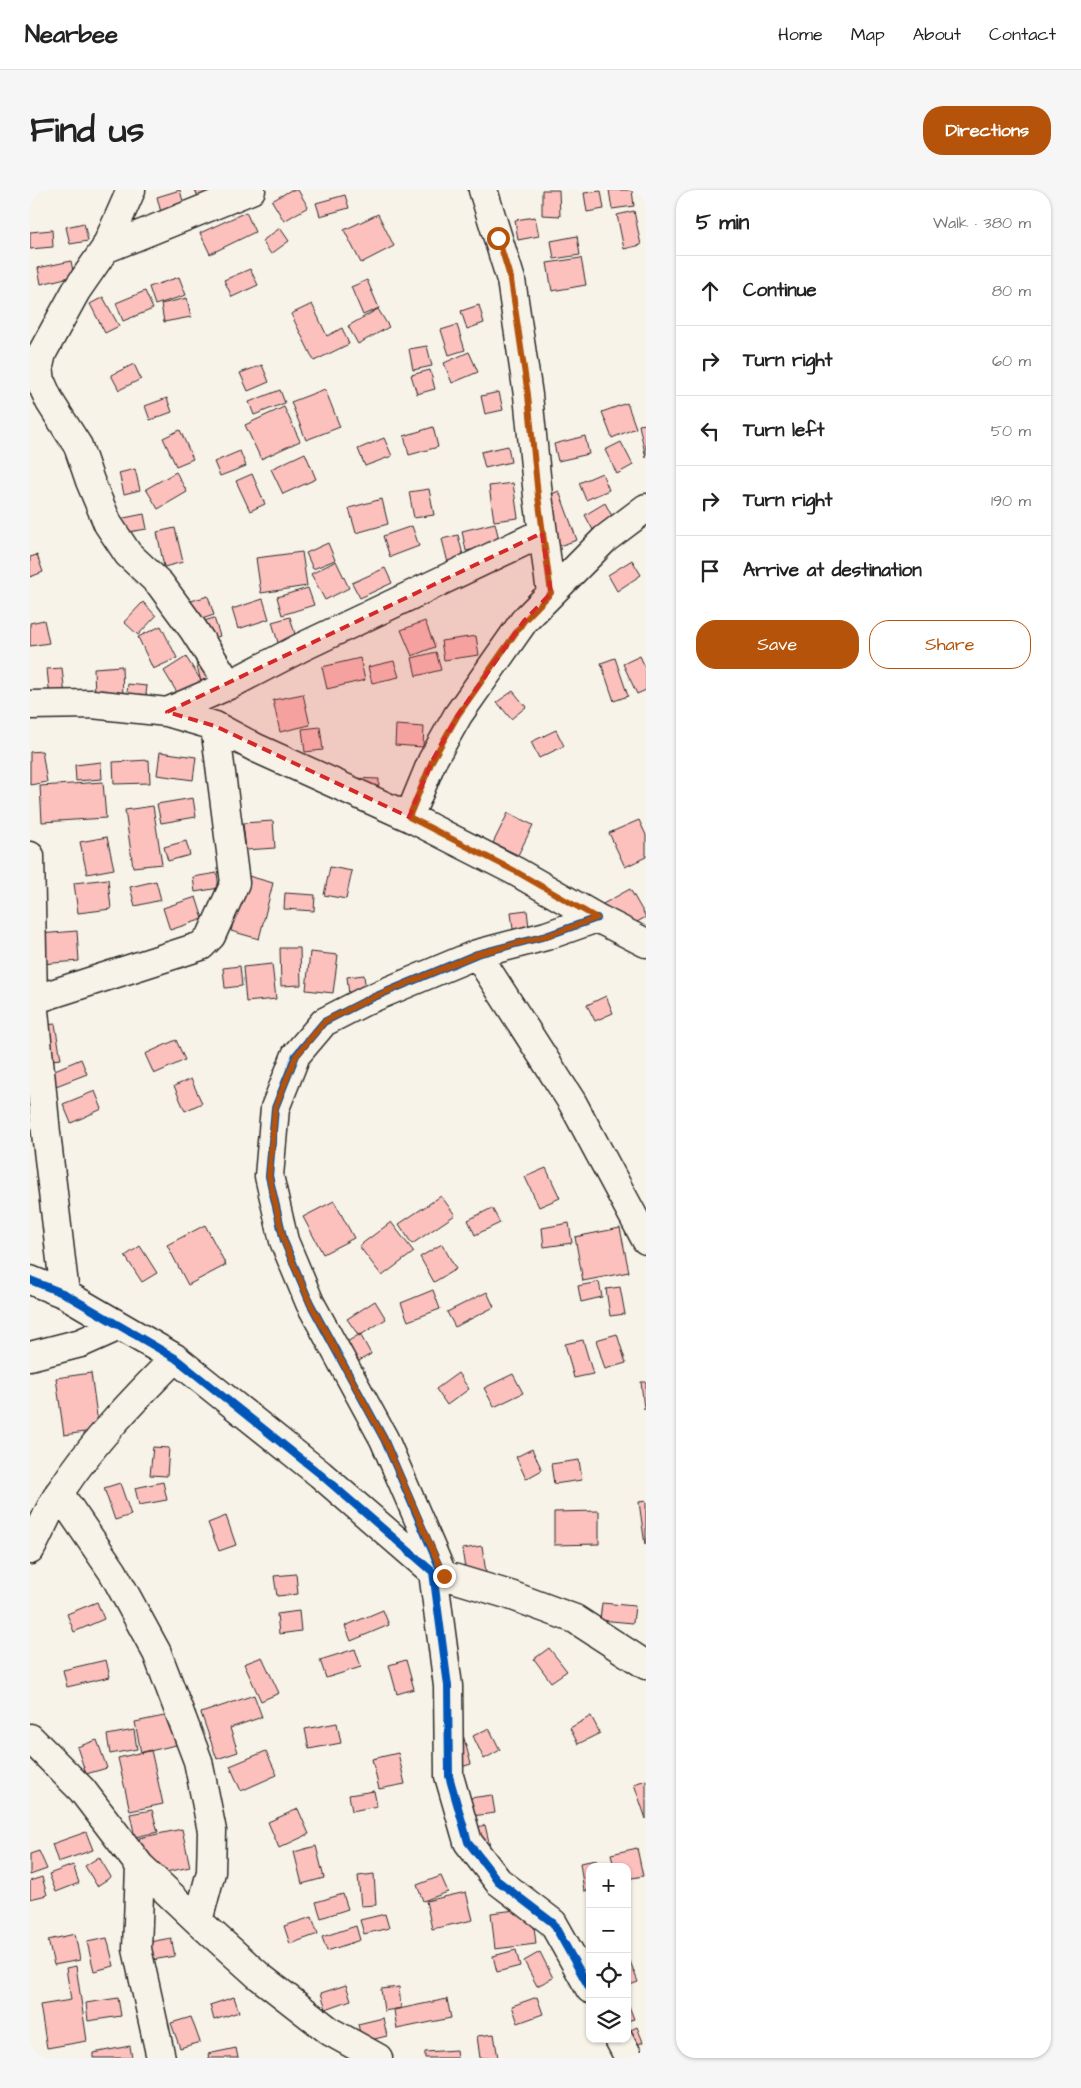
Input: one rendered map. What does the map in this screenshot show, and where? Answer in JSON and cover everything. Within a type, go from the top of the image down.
[{"type":"street","points":[[131,190],[129,198],[104,249],[76,291],[42,353],[39,366],[41,382],[50,402],[78,446],[90,482],[108,524],[128,554],[160,584],[193,629],[229,685]]},
{"type":"street","points":[[104,249],[251,190]]},
{"type":"street","points":[[483,190],[511,280],[528,395],[542,532],[551,593]]},
{"type":"street","points":[[409,817],[432,761],[458,715],[524,621],[605,539],[646,508]]},
{"type":"street","points":[[167,712],[229,685],[302,647],[542,532]]},
{"type":"street","points":[[30,705],[92,704],[167,712],[215,726],[256,748],[409,817],[515,871],[597,918],[646,943]]},
{"type":"street","points":[[33,1000],[201,946],[211,936],[235,883],[215,726]]},
{"type":"street","points":[[30,856],[33,1000],[65,1294]]},
{"type":"street","points":[[586,1981],[552,1923],[498,1881],[468,1842],[449,1776],[448,1686],[438,1574],[384,1439],[310,1303],[284,1241],[269,1176],[275,1108],[296,1056],[324,1022],[367,1000],[477,954],[546,936],[597,918]]},
{"type":"street","points":[[477,954],[572,1102],[646,1240]]},
{"type":"street","points":[[30,1280],[65,1294],[175,1358],[320,1474],[438,1574],[510,1595],[575,1619],[646,1665]]},
{"type":"street","points":[[30,1356],[82,1343],[119,1326]]},
{"type":"street","points":[[30,1550],[59,1493],[96,1443],[175,1358]]},
{"type":"street","points":[[59,1493],[113,1572],[157,1653],[198,1761],[212,1831],[211,1872],[198,1921]]},
{"type":"street","points":[[30,1738],[82,1790],[140,1866],[198,1921],[260,1976],[331,2032],[378,2058]]},
{"type":"street","points":[[140,1866],[137,1948],[161,2058]]},
{"type":"street","points":[[620,2043],[629,2058]]},
{"type":"highlighted area","points":[[542,533],[551,593],[524,621],[458,715],[432,761],[409,817],[215,726],[167,712]]},
{"type":"building","points":[[180,190],[187,217],[164,224],[157,197]]},
{"type":"building","points":[[195,190],[223,190],[204,210]]},
{"type":"building","points":[[291,190],[298,190],[308,207],[284,221],[272,201]]},
{"type":"building","points":[[542,190],[559,190],[560,216],[542,215]]},
{"type":"building","points":[[609,190],[632,190],[634,206],[612,209]]},
{"type":"building","points":[[601,191],[604,209],[587,212],[584,193]]},
{"type":"building","points":[[345,195],[349,208],[320,216],[316,203]]},
{"type":"building","points":[[634,211],[641,245],[624,249],[617,215]]},
{"type":"building","points":[[246,212],[255,232],[210,254],[200,233]]},
{"type":"building","points":[[378,214],[394,246],[361,263],[344,230]]},
{"type":"building","points":[[535,217],[539,236],[518,240],[515,220]]},
{"type":"building","points":[[84,223],[88,241],[70,244],[66,227]]},
{"type":"building","points":[[280,228],[289,241],[271,254],[262,241]]},
{"type":"building","points":[[52,230],[53,247],[30,249],[30,232]]},
{"type":"building","points":[[577,236],[580,255],[554,259],[551,241]]},
{"type":"building","points":[[581,258],[586,285],[552,291],[547,263]]},
{"type":"building","points":[[71,261],[74,276],[41,284],[38,268]]},
{"type":"building","points":[[250,269],[258,285],[232,297],[224,280]]},
{"type":"building","points":[[179,277],[186,295],[155,305],[149,287]]},
{"type":"building","points":[[367,280],[379,308],[363,315],[351,287]]},
{"type":"building","points":[[145,291],[153,309],[123,321],[116,303]]},
{"type":"building","points":[[103,297],[119,326],[105,333],[90,304]]},
{"type":"building","points":[[187,298],[191,317],[164,322],[161,304]]},
{"type":"building","points":[[312,304],[327,336],[342,328],[349,344],[314,361],[291,314]]},
{"type":"building","points":[[479,305],[484,323],[467,329],[461,311]]},
{"type":"building","points":[[378,309],[389,327],[358,344],[348,326]]},
{"type":"building","points":[[457,325],[465,350],[449,355],[441,330]]},
{"type":"building","points":[[427,346],[432,366],[413,370],[409,349]]},
{"type":"building","points":[[469,352],[478,372],[452,383],[444,363]]},
{"type":"building","points":[[134,364],[141,379],[119,390],[111,375]]},
{"type":"building","points":[[262,365],[269,382],[248,391],[240,373]]},
{"type":"building","points":[[430,370],[435,389],[417,394],[411,375]]},
{"type":"building","points":[[325,389],[340,427],[306,440],[291,402]]},
{"type":"building","points":[[280,390],[285,403],[254,415],[249,402]]},
{"type":"building","points":[[499,392],[503,410],[485,414],[481,396]]},
{"type":"building","points":[[167,398],[172,412],[150,420],[145,406]]},
{"type":"building","points":[[627,403],[636,428],[612,438],[602,412]]},
{"type":"building","points":[[284,407],[300,441],[261,459],[245,425]]},
{"type":"building","points":[[646,424],[646,458],[639,425]]},
{"type":"building","points":[[433,427],[438,447],[409,455],[404,436]]},
{"type":"building","points":[[180,430],[193,459],[176,466],[163,438]]},
{"type":"building","points":[[585,436],[589,454],[558,461],[554,444]]},
{"type":"building","points":[[384,438],[392,456],[365,466],[358,449]]},
{"type":"building","points":[[621,442],[633,465],[617,474],[605,450]]},
{"type":"building","points":[[508,446],[511,462],[485,468],[481,452]]},
{"type":"building","points":[[240,451],[246,466],[220,476],[214,462]]},
{"type":"building","points":[[305,453],[316,479],[283,494],[271,469]]},
{"type":"building","points":[[135,469],[140,490],[124,494],[119,473]]},
{"type":"building","points":[[176,472],[187,492],[158,509],[146,489]]},
{"type":"building","points":[[602,473],[609,490],[586,500],[579,483]]},
{"type":"building","points":[[252,474],[265,504],[250,511],[236,481]]},
{"type":"building","points":[[513,483],[518,518],[494,521],[489,486]]},
{"type":"building","points":[[429,489],[434,515],[414,518],[409,492]]},
{"type":"building","points":[[559,491],[577,540],[556,547],[539,499]]},
{"type":"building","points":[[382,499],[388,524],[356,533],[349,508]]},
{"type":"building","points":[[605,503],[613,518],[593,530],[585,515]]},
{"type":"building","points":[[144,514],[147,529],[122,533],[119,519]]},
{"type":"building","points":[[495,523],[500,544],[466,551],[462,531]]},
{"type":"building","points":[[412,526],[419,546],[390,557],[383,536]]},
{"type":"building","points":[[175,528],[183,562],[164,567],[157,532]]},
{"type":"building","points":[[458,535],[466,567],[450,571],[442,539]]},
{"type":"building","points":[[328,543],[335,560],[313,569],[306,553]]},
{"type":"building","points":[[302,552],[307,586],[261,593],[256,558]]},
{"type":"building","points":[[37,555],[43,572],[30,577],[30,557]]},
{"type":"building","points":[[632,560],[641,575],[617,591],[608,575]]},
{"type":"building","points":[[336,561],[349,588],[325,600],[311,574]]},
{"type":"building","points":[[385,568],[392,583],[360,598],[352,583]]},
{"type":"building","points":[[308,588],[314,605],[282,615],[277,597]]},
{"type":"building","points":[[208,596],[214,615],[180,626],[174,606]]},
{"type":"building","points":[[263,599],[269,619],[238,629],[232,609]]},
{"type":"building","points":[[143,602],[156,616],[138,635],[124,622]]},
{"type":"building","points":[[290,617],[299,648],[281,653],[272,622]]},
{"type":"building","points":[[214,618],[220,636],[189,646],[184,627]]},
{"type":"building","points":[[44,620],[49,643],[30,646],[30,623]]},
{"type":"building","points":[[425,621],[435,647],[412,656],[401,630]]},
{"type":"building","points":[[161,626],[177,658],[153,669],[138,637]]},
{"type":"building","points":[[476,636],[479,655],[444,660],[441,641]]},
{"type":"building","points":[[221,651],[228,674],[201,682],[195,658]]},
{"type":"building","points":[[436,652],[441,670],[416,676],[412,658]]},
{"type":"building","points":[[640,656],[646,669],[646,690],[637,694],[623,664]]},
{"type":"building","points":[[186,657],[204,685],[181,699],[164,671]]},
{"type":"building","points":[[360,658],[365,680],[327,689],[322,667]]},
{"type":"building","points":[[615,658],[628,696],[614,701],[601,663]]},
{"type":"building","points":[[394,661],[399,677],[372,683],[368,667]]},
{"type":"building","points":[[122,666],[123,697],[95,698],[94,668]]},
{"type":"building","points":[[62,668],[65,696],[50,698],[47,669]]},
{"type":"building","points":[[128,684],[147,686],[144,711],[125,708]]},
{"type":"building","points":[[513,691],[526,707],[511,719],[497,702]]},
{"type":"building","points":[[303,694],[310,725],[280,732],[273,700]]},
{"type":"building","points":[[396,725],[424,727],[423,747],[395,745]]},
{"type":"building","points":[[320,727],[323,750],[305,752],[302,729]]},
{"type":"building","points":[[556,730],[564,746],[539,758],[531,742]]},
{"type":"building","points":[[42,751],[47,782],[30,785],[30,752]]},
{"type":"building","points":[[160,752],[196,757],[193,780],[157,775]]},
{"type":"building","points":[[149,760],[150,783],[114,784],[113,762]]},
{"type":"building","points":[[101,762],[102,779],[76,781],[75,765]]},
{"type":"building","points":[[351,778],[379,779],[378,800]]},
{"type":"building","points":[[103,782],[106,818],[42,822],[40,786]]},
{"type":"building","points":[[193,798],[196,817],[161,823],[157,804]]},
{"type":"building","points":[[153,806],[162,864],[133,867],[125,810]]},
{"type":"building","points":[[508,813],[533,825],[518,855],[493,843]]},
{"type":"building","points":[[639,820],[646,835],[646,857],[625,867],[609,833]]},
{"type":"building","points":[[273,821],[275,848],[246,850],[243,823]]},
{"type":"building","points":[[107,837],[114,869],[87,874],[80,842]]},
{"type":"building","points":[[186,841],[190,855],[168,861],[164,847]]},
{"type":"building","points":[[330,867],[352,871],[346,899],[324,895]]},
{"type":"building","points":[[217,873],[219,888],[195,892],[193,877]]},
{"type":"building","points":[[245,875],[273,883],[259,939],[231,931]]},
{"type":"building","points":[[108,879],[111,909],[78,913],[74,883]]},
{"type":"building","points":[[156,881],[161,900],[135,906],[130,887]]},
{"type":"building","points":[[630,889],[646,917],[617,933],[601,905]]},
{"type":"building","points":[[285,893],[315,895],[314,911],[284,909]]},
{"type":"building","points":[[196,897],[203,919],[170,930],[163,908]]},
{"type":"building","points":[[527,910],[531,945],[515,947],[511,912]]},
{"type":"building","points":[[77,931],[79,961],[41,964],[39,934]]},
{"type":"building","points":[[280,948],[300,948],[301,985],[281,986]]},
{"type":"building","points":[[310,952],[338,955],[333,993],[306,990]]},
{"type":"building","points":[[272,964],[276,999],[246,1002],[243,967]]},
{"type":"building","points":[[240,966],[242,986],[225,988],[223,968]]},
{"type":"building","points":[[364,975],[367,1001],[350,1004],[347,977]]},
{"type":"building","points":[[606,996],[613,1013],[595,1021],[587,1005]]},
{"type":"building","points":[[55,1024],[61,1059],[43,1061],[38,1026]]},
{"type":"building","points":[[176,1040],[185,1060],[154,1074],[145,1054]]},
{"type":"building","points":[[81,1059],[87,1074],[56,1086],[50,1072]]},
{"type":"building","points":[[191,1079],[202,1103],[185,1111],[174,1086]]},
{"type":"building","points":[[95,1091],[102,1109],[71,1123],[63,1104]]},
{"type":"building","points":[[546,1168],[560,1198],[539,1207],[525,1177]]},
{"type":"building","points":[[441,1196],[455,1215],[412,1244],[399,1224]]},
{"type":"building","points":[[334,1201],[354,1238],[323,1254],[303,1217]]},
{"type":"building","points":[[492,1208],[500,1223],[475,1235],[468,1220]]},
{"type":"building","points":[[391,1222],[414,1252],[382,1276],[359,1246]]},
{"type":"building","points":[[569,1223],[572,1243],[544,1247],[542,1228]]},
{"type":"building","points":[[205,1225],[226,1265],[188,1285],[167,1245]]},
{"type":"building","points":[[620,1228],[629,1272],[583,1281],[575,1237]]},
{"type":"building","points":[[442,1244],[456,1269],[434,1282],[420,1257]]},
{"type":"building","points":[[140,1246],[157,1273],[142,1282],[125,1256]]},
{"type":"building","points":[[599,1282],[602,1297],[581,1302],[578,1286]]},
{"type":"building","points":[[620,1287],[625,1314],[610,1316],[606,1289]]},
{"type":"building","points":[[433,1290],[440,1309],[408,1321],[401,1303]]},
{"type":"building","points":[[487,1292],[494,1307],[455,1327],[447,1312]]},
{"type":"building","points":[[375,1301],[386,1319],[359,1336],[347,1319]]},
{"type":"building","points":[[360,1334],[371,1354],[340,1372],[329,1353]]},
{"type":"building","points":[[617,1334],[626,1363],[605,1369],[596,1340]]},
{"type":"building","points":[[583,1340],[593,1374],[574,1378],[565,1344]]},
{"type":"building","points":[[91,1373],[99,1430],[64,1435],[56,1378]]},
{"type":"building","points":[[458,1373],[469,1389],[447,1405],[436,1389]]},
{"type":"building","points":[[513,1374],[523,1393],[494,1407],[484,1388]]},
{"type":"building","points":[[641,1382],[646,1382],[646,1409],[644,1409]]},
{"type":"building","points":[[153,1447],[169,1448],[167,1476],[150,1475]]},
{"type":"building","points":[[532,1449],[542,1470],[526,1479],[516,1457]]},
{"type":"building","points":[[579,1460],[582,1480],[554,1484],[551,1464]]},
{"type":"building","points":[[163,1482],[167,1500],[139,1505],[135,1488]]},
{"type":"building","points":[[120,1483],[131,1515],[115,1520],[104,1488]]},
{"type":"building","points":[[646,1501],[646,1544],[645,1545],[639,1502]]},
{"type":"building","points":[[599,1511],[599,1544],[554,1545],[554,1512]]},
{"type":"building","points":[[226,1516],[236,1545],[219,1551],[208,1523]]},
{"type":"building","points":[[482,1546],[487,1579],[467,1582],[462,1549]]},
{"type":"building","points":[[296,1574],[298,1594],[277,1596],[274,1576]]},
{"type":"building","points":[[97,1602],[104,1619],[74,1632],[67,1614]]},
{"type":"building","points":[[602,1603],[635,1606],[633,1623],[600,1620]]},
{"type":"building","points":[[383,1610],[389,1625],[351,1641],[345,1626]]},
{"type":"building","points":[[299,1611],[301,1631],[279,1634],[277,1614]]},
{"type":"building","points":[[549,1648],[567,1671],[551,1682],[534,1659]]},
{"type":"building","points":[[355,1649],[361,1667],[326,1678],[320,1660]]},
{"type":"building","points":[[262,1657],[279,1693],[261,1701],[244,1664]]},
{"type":"building","points":[[106,1660],[110,1677],[67,1687],[63,1670]]},
{"type":"building","points":[[406,1660],[414,1689],[397,1694],[389,1665]]},
{"type":"building","points":[[254,1695],[262,1717],[230,1728],[238,1752],[217,1759],[201,1713]]},
{"type":"building","points":[[169,1715],[176,1745],[141,1753],[135,1722]]},
{"type":"building","points":[[591,1716],[600,1733],[578,1744],[570,1728]]},
{"type":"building","points":[[337,1723],[341,1743],[309,1749],[305,1729]]},
{"type":"building","points":[[489,1728],[500,1750],[484,1759],[473,1736]]},
{"type":"building","points":[[134,1730],[137,1749],[110,1754],[107,1735]]},
{"type":"building","points":[[462,1731],[471,1764],[452,1770]]},
{"type":"building","points":[[97,1740],[107,1768],[86,1774],[77,1747]]},
{"type":"building","points":[[151,1750],[163,1804],[130,1811],[118,1758]]},
{"type":"building","points":[[266,1751],[277,1775],[241,1791],[230,1766]]},
{"type":"building","points":[[398,1753],[405,1784],[379,1789],[372,1759]]},
{"type":"building","points":[[646,1780],[646,1819],[634,1784]]},
{"type":"building","points":[[374,1791],[377,1806],[352,1811],[349,1795]]},
{"type":"building","points":[[492,1795],[495,1813],[472,1816],[470,1798]]},
{"type":"building","points":[[298,1809],[309,1834],[279,1848],[268,1822]]},
{"type":"building","points":[[152,1810],[158,1832],[135,1837],[130,1814]]},
{"type":"building","points":[[485,1825],[492,1855],[470,1829]]},
{"type":"building","points":[[182,1829],[190,1867],[147,1876],[139,1838]]},
{"type":"building","points":[[86,1832],[93,1850],[58,1862],[52,1844]]},
{"type":"building","points":[[316,1846],[324,1878],[302,1884],[294,1852]]},
{"type":"building","points":[[637,1848],[643,1876],[631,1878],[631,1863],[613,1863],[611,1854]]},
{"type":"building","points":[[39,1851],[47,1869],[30,1875],[30,1854]]},
{"type":"building","points":[[99,1857],[111,1877],[97,1886],[85,1866]]},
{"type":"building","points":[[596,1860],[597,1863],[586,1863],[586,1891],[584,1891],[580,1863]]},
{"type":"building","points":[[73,1865],[79,1883],[56,1892],[49,1874]]},
{"type":"building","points":[[374,1874],[376,1905],[361,1906],[358,1876]]},
{"type":"building","points":[[441,1876],[448,1892],[423,1901],[417,1885]]},
{"type":"building","points":[[42,1877],[47,1895],[30,1899],[30,1881]]},
{"type":"building","points":[[466,1892],[473,1920],[432,1929],[426,1901]]},
{"type":"building","points":[[343,1894],[348,1909],[321,1918],[316,1902]]},
{"type":"building","points":[[532,1908],[536,1944],[495,1949],[491,1913]]},
{"type":"building","points":[[385,1914],[389,1928],[364,1934],[360,1920]]},
{"type":"building","points":[[312,1917],[318,1934],[290,1944],[284,1926]]},
{"type":"building","points":[[356,1926],[360,1940],[327,1951],[322,1937]]},
{"type":"building","points":[[75,1934],[80,1960],[54,1965],[48,1940]]},
{"type":"building","points":[[107,1938],[114,1966],[94,1971],[87,1942]]},
{"type":"building","points":[[171,1938],[175,1956],[147,1961],[144,1943]]},
{"type":"building","points":[[516,1950],[520,1966],[497,1972],[493,1956]]},
{"type":"building","points":[[540,1952],[553,1978],[537,1986],[524,1961]]},
{"type":"building","points":[[631,1964],[638,1982],[631,1985]]},
{"type":"building","points":[[76,1966],[87,2041],[47,2048],[40,2005],[71,2000],[66,1968]]},
{"type":"building","points":[[346,1985],[351,2000],[326,2009],[321,1993]]},
{"type":"building","points":[[399,1987],[401,2008],[384,2011],[381,1989]]},
{"type":"building","points":[[234,1997],[239,2012],[214,2020],[210,2005]]},
{"type":"building","points":[[537,1997],[543,2014],[518,2023],[512,2006]]},
{"type":"building","points":[[118,1998],[121,2016],[88,2021],[86,2003]]},
{"type":"building","points":[[447,1999],[451,2018],[397,2029],[394,2010]]},
{"type":"building","points":[[191,2017],[200,2042],[180,2048],[171,2023]]},
{"type":"building","points":[[383,2018],[387,2036],[362,2042],[358,2024]]},
{"type":"building","points":[[637,2027],[643,2042],[621,2052],[624,2043],[631,2043],[631,2030]]},
{"type":"building","points":[[494,2034],[498,2058],[480,2058],[477,2036]]},
{"type":"building","points":[[130,2046],[132,2058],[93,2058],[93,2053]]},
{"type":"building","points":[[236,2048],[238,2058],[209,2058],[208,2054]]},
{"type":"building","points":[[456,2050],[457,2058],[425,2058],[425,2052]]},
{"type":"cycle path","points":[[443,1576],[384,1439],[310,1303],[284,1241],[269,1176],[275,1108],[296,1055],[324,1022],[367,1000],[477,954],[546,936],[597,918]]},
{"type":"cycle path","points":[[30,1280],[65,1294],[175,1358],[320,1474],[433,1572],[448,1686],[449,1776],[468,1842],[498,1881],[553,1923],[586,1982]]},
{"type":"route","points":[[444,1576],[384,1439],[310,1303],[284,1241],[269,1176],[275,1108],[296,1056],[324,1022],[367,1000],[477,954],[546,936],[597,918],[515,871],[409,817],[432,761],[458,715],[524,621],[551,593],[538,496],[528,395],[511,280],[498,238]]}]
